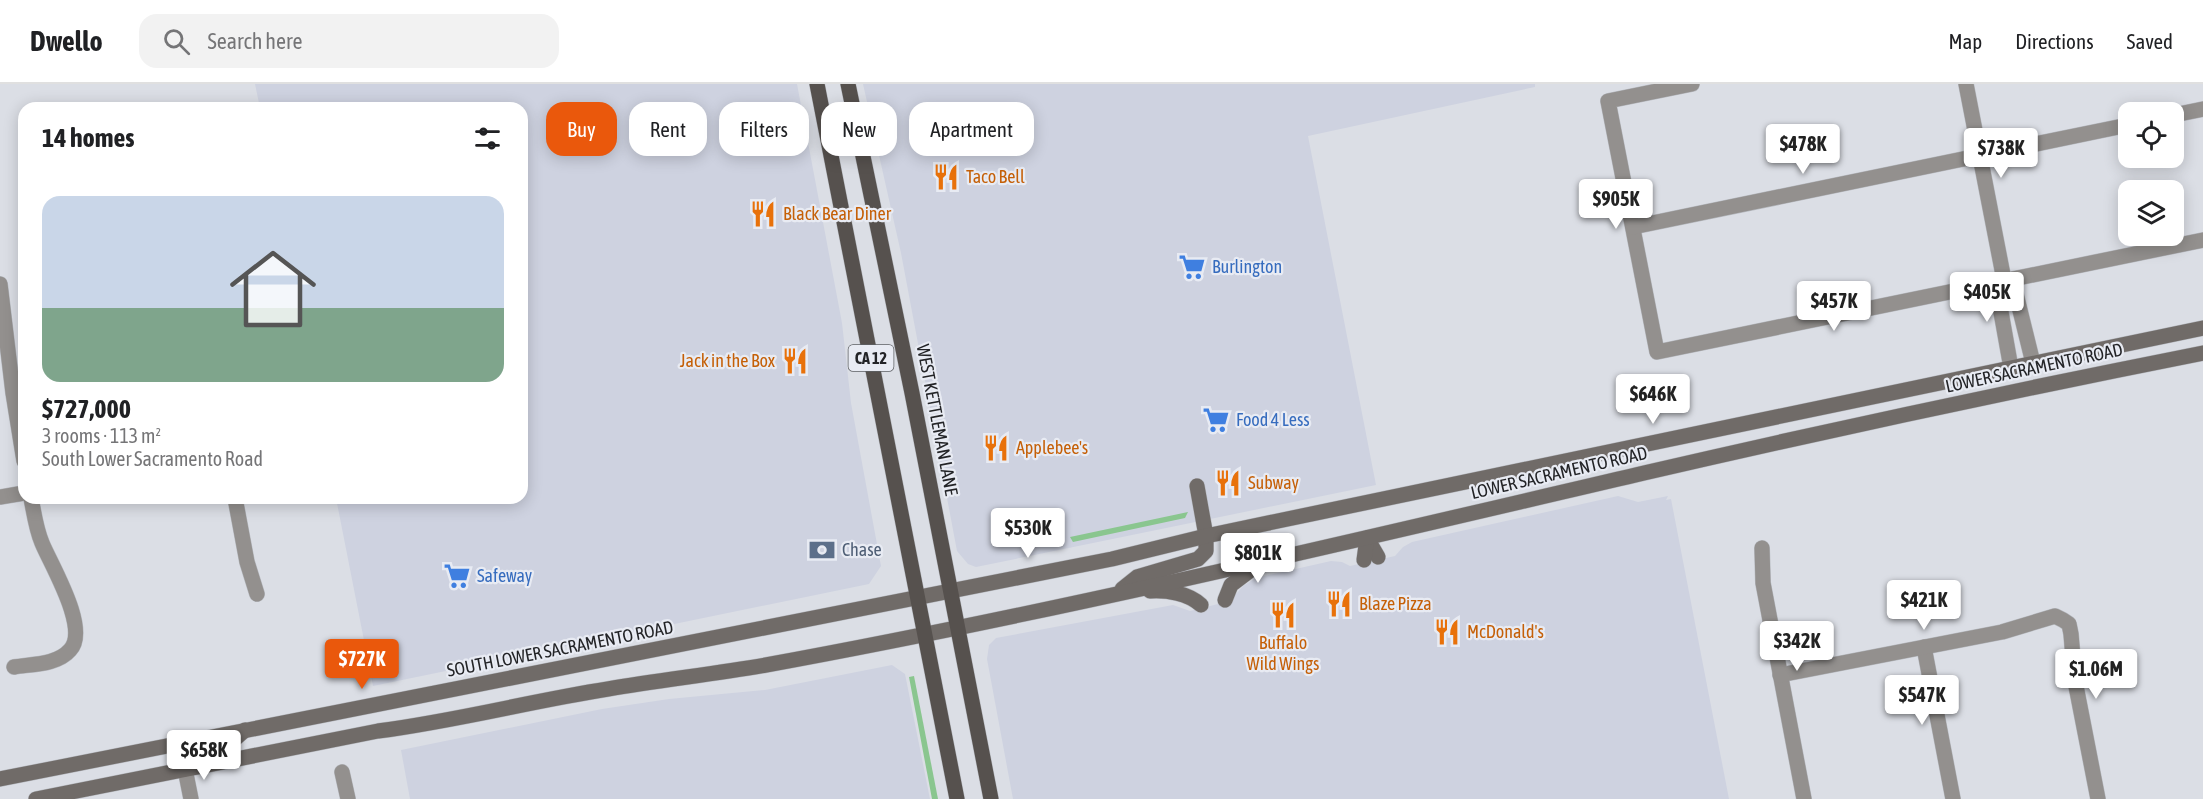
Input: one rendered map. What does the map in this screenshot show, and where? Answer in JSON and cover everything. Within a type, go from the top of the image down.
[{"type":"main road","name":"CA 12","points":[[817,84],[957,799]]},
{"type":"main road","name":"WEST KETTLEMAN LANE","points":[[848,84],[991,799]]},
{"type":"main road","name":"LOWER SACRAMENTO ROAD","points":[[951,592],[1112,559],[1206,536],[2203,328]]},
{"type":"main road","name":"LOWER SACRAMENTO ROAD","points":[[924,633],[1367,538],[1649,472],[2203,353]]},
{"type":"main road","points":[[1117,592],[1137,578],[1198,559],[1206,551],[1206,536],[1197,486]]},
{"type":"main road","points":[[1367,538],[1371,558]]},
{"type":"main road","points":[[1225,600],[1231,585],[1252,567],[1276,558]]},
{"type":"main road","points":[[1117,592],[1160,590],[1181,594],[1201,605]]},
{"type":"main road","name":"SOUTH LOWER SACRAMENTO ROAD","points":[[0,779],[951,592]]},
{"type":"main road","points":[[36,799],[556,698],[766,664],[924,633]]},
{"type":"main road","points":[[185,769],[186,759],[191,753],[229,744],[245,730]]},
{"type":"street","points":[[1692,84],[1608,101],[1657,352],[2203,240]]},
{"type":"street","points":[[1966,84],[2004,280],[1999,301],[2011,368]]},
{"type":"street","points":[[2184,114],[2203,110]]},
{"type":"street","points":[[1632,227],[2118,127]]},
{"type":"street","points":[[2004,280],[2016,294],[2033,363]]},
{"type":"street","points":[[0,285],[18,424]]},
{"type":"street","points":[[0,497],[18,494]]},
{"type":"street","points":[[14,667],[48,662],[62,657],[72,648],[76,637],[62,583],[42,543],[32,504]]},
{"type":"street","points":[[236,504],[247,562],[257,594]]},
{"type":"street","points":[[1762,548],[1763,583],[1804,799]]},
{"type":"street","points":[[1780,675],[2002,632],[2055,616],[2069,624],[2075,681],[2098,799]]},
{"type":"street","points":[[1924,647],[1953,799]]},
{"type":"street","points":[[185,769],[191,799]]},
{"type":"street","points":[[342,772],[348,799]]},
{"type":"shaded area","points":[[255,84],[797,84],[800,102],[719,102],[719,156],[809,156],[809,148],[842,323],[851,403],[881,566],[869,584],[373,686],[337,504],[528,504],[528,102],[259,102]]},
{"type":"shaded area","points":[[863,84],[1535,84],[1535,87],[1308,136],[1376,485],[976,567],[968,564],[957,551],[901,253],[879,156],[897,156],[897,102],[867,102]]},
{"type":"shaded area","points":[[1618,496],[1638,502],[1668,496],[1666,500],[1671,499],[1729,799],[1013,799],[987,659],[989,645],[996,638],[1173,605],[1190,611],[1230,601],[1243,586],[1256,578],[1331,561],[1342,562],[1350,566],[1395,556],[1403,547],[1412,542]]},
{"type":"shaded area","points":[[892,665],[905,674],[930,799],[410,799],[401,750],[602,709],[669,699],[765,690]]},
{"type":"green space","points":[[1188,512],[1185,518],[1073,542],[1070,537]]},
{"type":"green space","points":[[914,676],[938,799],[932,799],[909,677]]},
{"type":"place","name":"Taco Bell","points":[[946,177]]},
{"type":"place","name":"Black Bear Diner","points":[[763,214]]},
{"type":"place","name":"Burlington","points":[[1192,267]]},
{"type":"place","name":"Jack in the Box","points":[[795,361]]},
{"type":"place","name":"Food 4 Less","points":[[1216,420]]},
{"type":"place","name":"Applebee's","points":[[996,448]]},
{"type":"place","name":"Subway","points":[[1228,483]]},
{"type":"place","name":"Chase","points":[[822,550]]},
{"type":"place","name":"Safeway","points":[[457,576]]},
{"type":"place","name":"Blaze Pizza","points":[[1339,604]]},
{"type":"place","name":"Buffalo Wild Wings","points":[[1283,615]]},
{"type":"place","name":"McDonald's","points":[[1447,632]]}]
